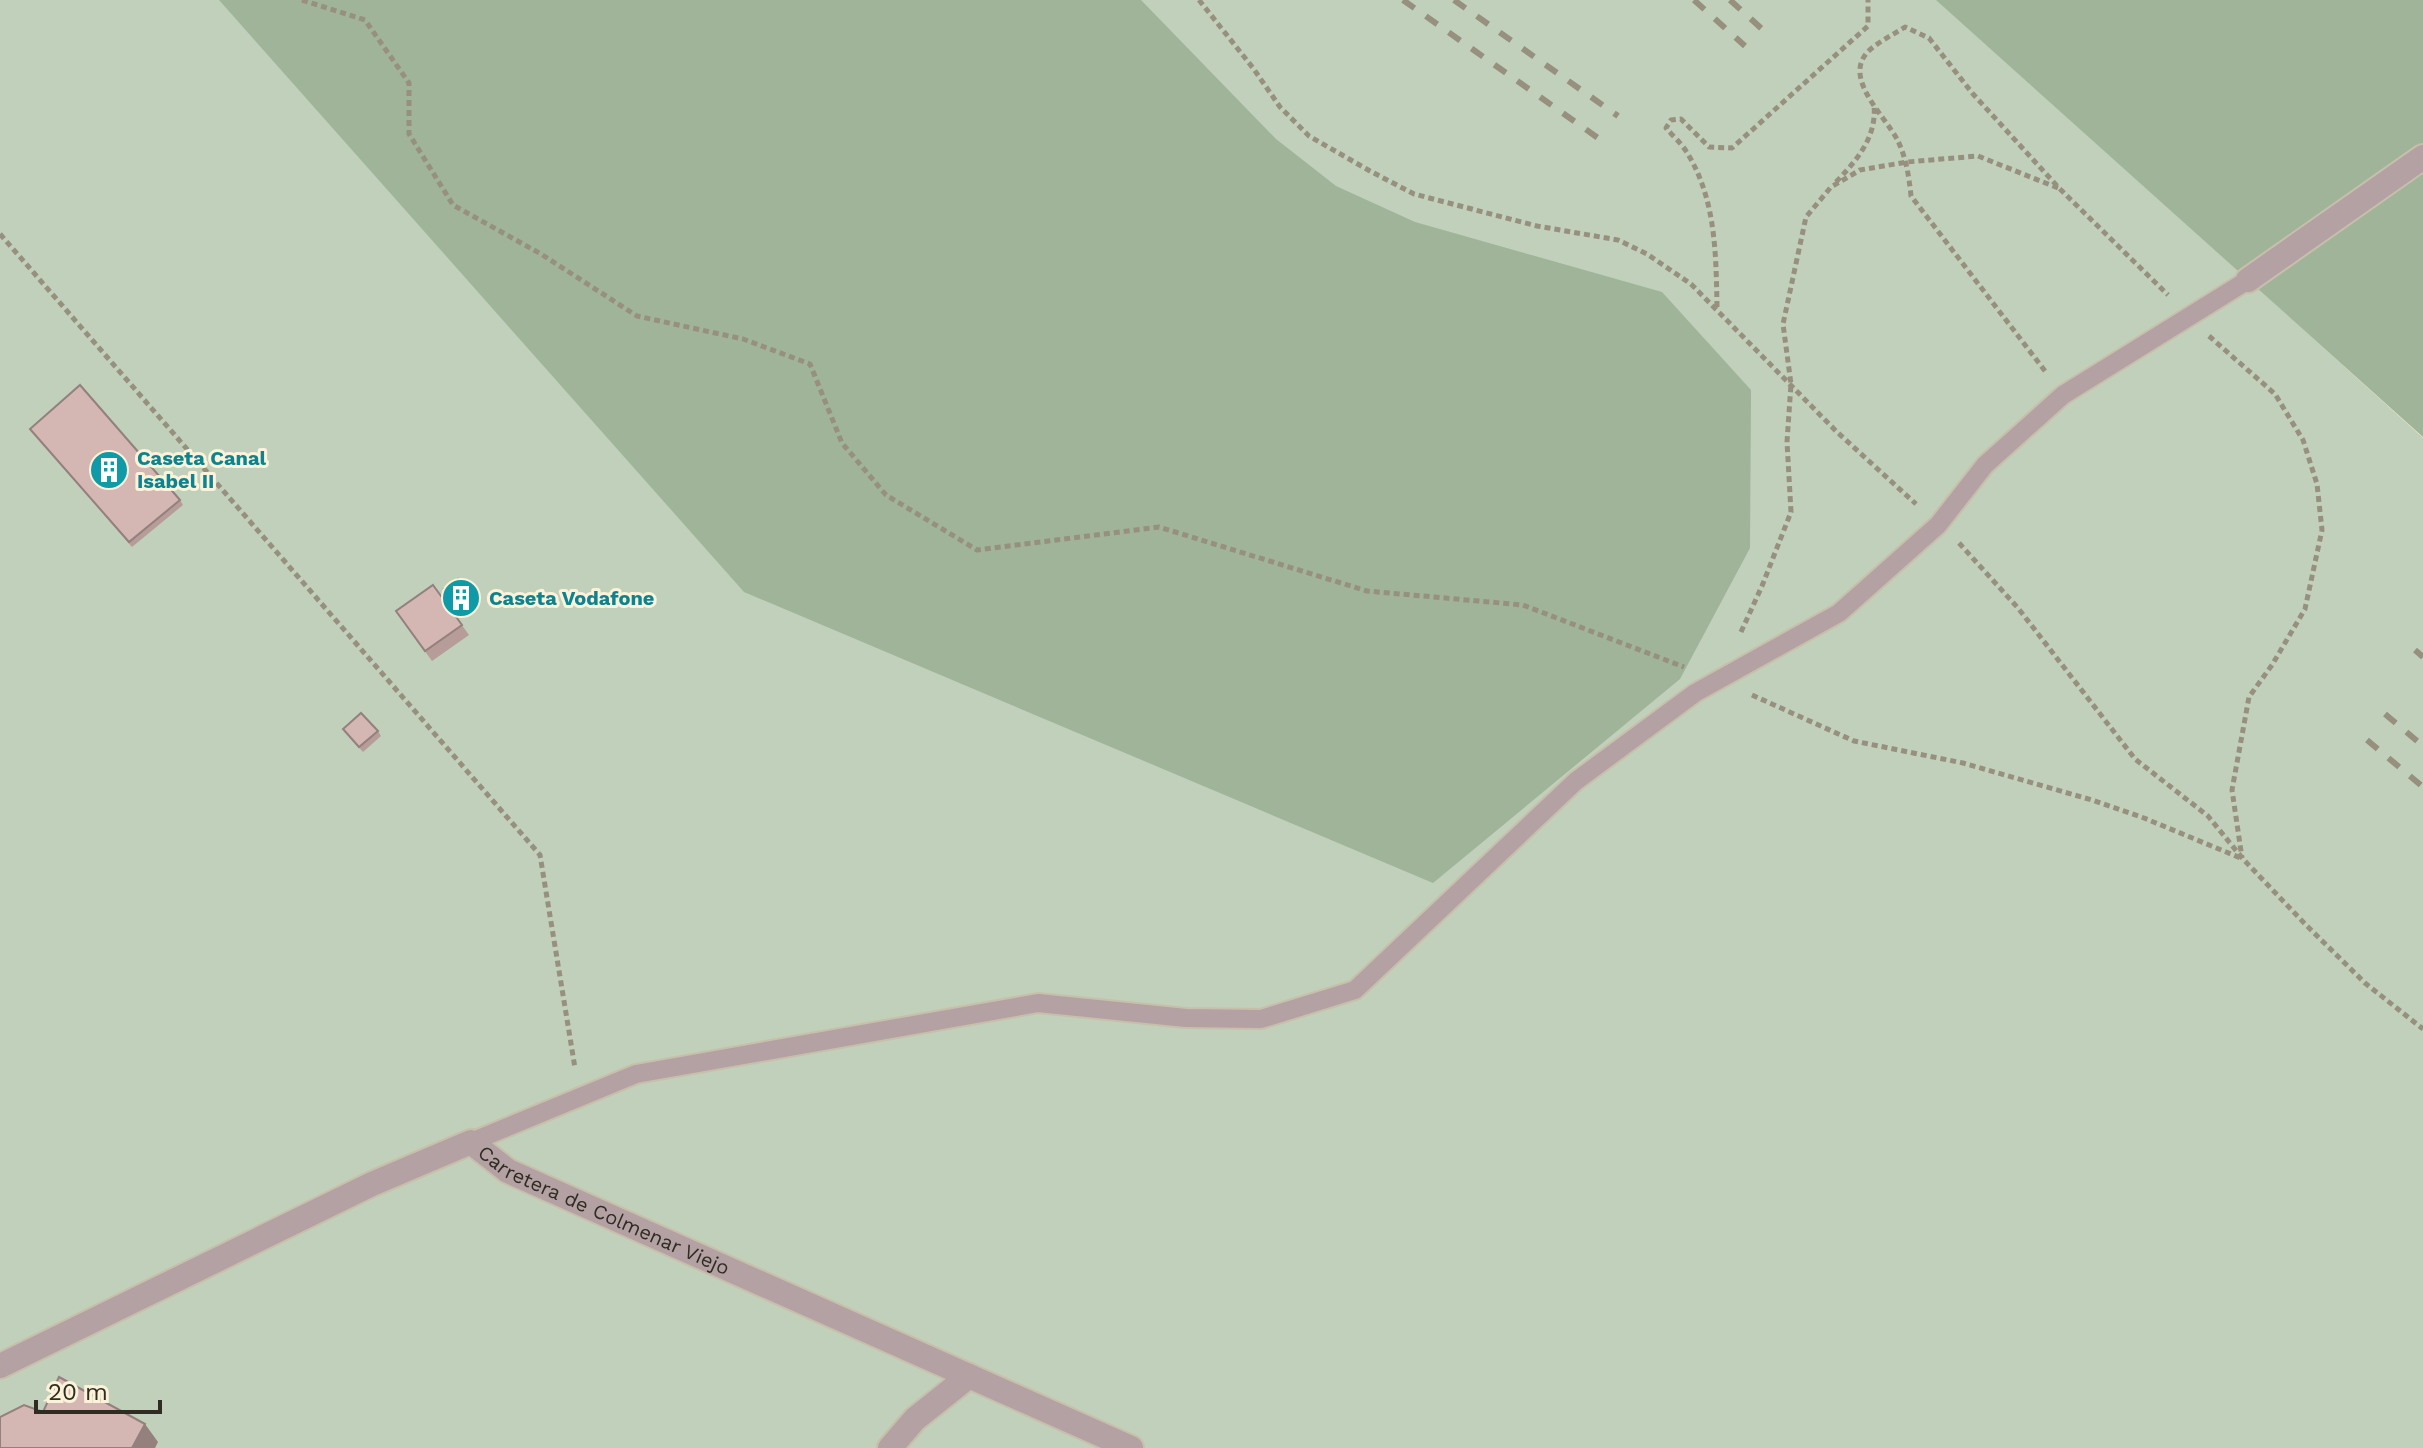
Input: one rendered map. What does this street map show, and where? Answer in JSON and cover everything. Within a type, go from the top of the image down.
[{"type":"street","points":[[2248,280],[2423,157]]},
{"type":"street","name":"Carretera de Colmenar Viejo","points":[[0,1366],[372,1184],[471,1142],[508,1171],[1131,1448]]},
{"type":"street","points":[[890,1448],[915,1419],[969,1376]]},
{"type":"lane","points":[[471,1142],[636,1074],[1038,1003],[1186,1018],[1261,1019],[1355,990],[1576,781],[1695,693],[1839,613],[1938,525],[1985,465],[2063,395],[2248,280]]},
{"type":"path","points":[[302,0],[365,20],[409,83],[409,134],[453,205],[541,254],[637,316],[743,339],[810,364],[842,443],[886,495],[977,550],[1159,527],[1367,591],[1523,605],[1718,680],[1854,741],[1963,763],[2092,800],[2243,859]]},
{"type":"path","points":[[1199,0],[1280,107],[1309,136],[1414,194],[1537,226],[1618,240],[1647,254],[1691,284],[1837,432],[1967,550],[2018,608],[2135,759],[2208,816],[2243,859],[2307,926],[2365,983],[2423,1029]]},
{"type":"path","points":[[1717,308],[1716,248],[1709,205],[1686,151],[1666,128],[1671,120],[1681,119],[1709,147],[1732,148],[1868,26],[1868,0]]},
{"type":"path","points":[[1718,680],[1762,586],[1791,512],[1787,442],[1791,384],[1783,324],[1806,217],[1852,165],[1867,142],[1876,123],[1874,104]]},
{"type":"path","points":[[1831,187],[1860,170],[1907,162],[1978,156],[2059,188]]},
{"type":"path","points":[[1907,162],[1911,196],[2063,395]]},
{"type":"path","points":[[0,234],[540,855],[575,1062]]},
{"type":"green space","points":[[0,0],[1940,0],[2423,438],[2423,1448],[0,1448]]},
{"type":"green space","points":[[219,0],[1141,0],[1276,139],[1336,186],[1415,222],[1662,292],[1751,390],[1750,548],[1680,679],[1433,883],[744,592]]},
{"type":"green space","points":[[1936,0],[2423,0],[2423,437]]},
{"type":"building","name":"Caseta Canal Isabel II","points":[[80,385],[180,500],[129,542],[30,429]]},
{"type":"building","name":"Caseta Vodafone","points":[[458,579],[471,597],[457,607],[444,589]]},
{"type":"building","points":[[433,585],[462,625],[425,651],[396,611]]},
{"type":"building","points":[[361,713],[378,731],[359,747],[343,729]]},
{"type":"building","points":[[59,1377],[145,1424],[132,1448],[0,1448],[0,1417],[24,1405],[43,1412]]},
{"type":"railway","points":[[1403,0],[1598,138]]},
{"type":"railway","points":[[1454,0],[1618,116]]},
{"type":"railway","points":[[1694,0],[1745,46]]},
{"type":"railway","points":[[1730,0],[1762,29]]},
{"type":"railway","points":[[2415,650],[2423,657]]},
{"type":"railway","points":[[2385,714],[2423,746]]},
{"type":"railway","points":[[2367,740],[2423,787]]},
{"type":"place","name":"Caseta Canal Isabel II","points":[[109,470]]},
{"type":"place","name":"Caseta Vodafone","points":[[461,598]]}]
